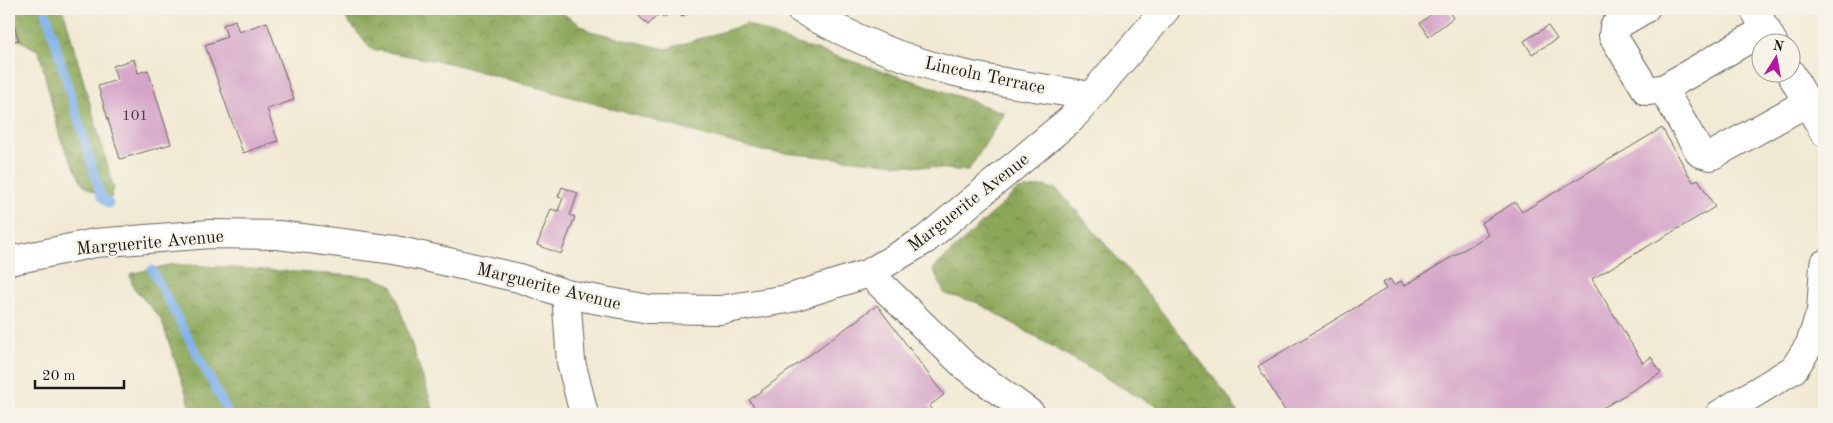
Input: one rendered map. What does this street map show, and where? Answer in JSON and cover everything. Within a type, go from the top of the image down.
[{"type":"street","name":"Lincoln Terrace","points":[[800,9],[868,42],[934,67],[972,76],[1090,96]]},
{"type":"street","name":"Marguerite Avenue","points":[[9,261],[95,243],[210,234],[278,235],[395,250],[519,278],[566,294],[649,309],[720,310],[787,300],[869,273],[925,240],[1071,120],[1166,9]]},
{"type":"street","points":[[1645,9],[1614,27],[1613,36],[1647,90],[1664,89],[1764,27]]},
{"type":"street","points":[[1796,82],[1824,132]]},
{"type":"street","points":[[1664,89],[1700,153],[1711,156],[1808,102]]},
{"type":"street","points":[[1720,414],[1794,369],[1810,344],[1821,312],[1824,264]]},
{"type":"street","points":[[869,273],[966,367],[1031,414]]},
{"type":"street","points":[[566,294],[572,362],[584,414]]},
{"type":"green space","points":[[9,9],[63,9],[114,188],[109,204],[101,196],[83,185],[60,138],[39,51],[19,40]]},
{"type":"green space","points":[[338,9],[556,9],[590,31],[666,49],[747,24],[779,38],[923,84],[1005,113],[968,171],[762,151],[453,64],[371,49]]},
{"type":"green space","points":[[1044,186],[1058,190],[1139,283],[1227,395],[1239,414],[1173,414],[1140,398],[976,302],[945,294],[933,269],[1017,190]]},
{"type":"green space","points":[[173,264],[372,277],[392,285],[435,414],[193,414],[161,319],[133,287],[130,274]]},
{"type":"building","points":[[632,9],[673,9],[664,18],[660,13],[648,25]]},
{"type":"building","points":[[674,9],[690,9],[682,17]]},
{"type":"building","points":[[1438,9],[1447,9],[1453,18],[1429,36],[1420,23]]},
{"type":"building","points":[[9,12],[19,40],[9,43]]},
{"type":"building","points":[[235,20],[239,32],[267,22],[294,100],[267,109],[278,141],[243,153],[205,45],[227,37],[223,25]]},
{"type":"building","points":[[1548,26],[1557,39],[1532,54],[1524,41]]},
{"type":"building","points":[[134,59],[138,73],[148,70],[171,144],[120,159],[98,86],[117,80],[113,66]]},
{"type":"building","points":[[1662,128],[1693,182],[1698,179],[1715,207],[1592,279],[1643,363],[1651,357],[1661,373],[1593,414],[1287,414],[1258,366],[1386,289],[1382,283],[1390,279],[1394,285],[1401,281],[1404,286],[1488,235],[1481,223],[1515,202],[1522,212]]},
{"type":"building","points":[[562,187],[578,193],[570,215],[575,217],[561,254],[537,245],[551,209],[558,211],[563,198],[558,197]]},
{"type":"building","points":[[877,305],[944,395],[929,406],[935,414],[760,414],[749,400]]},
{"type":"waterway","points":[[45,9],[101,196],[109,204]]},
{"type":"waterway","points":[[152,270],[229,414]]}]
